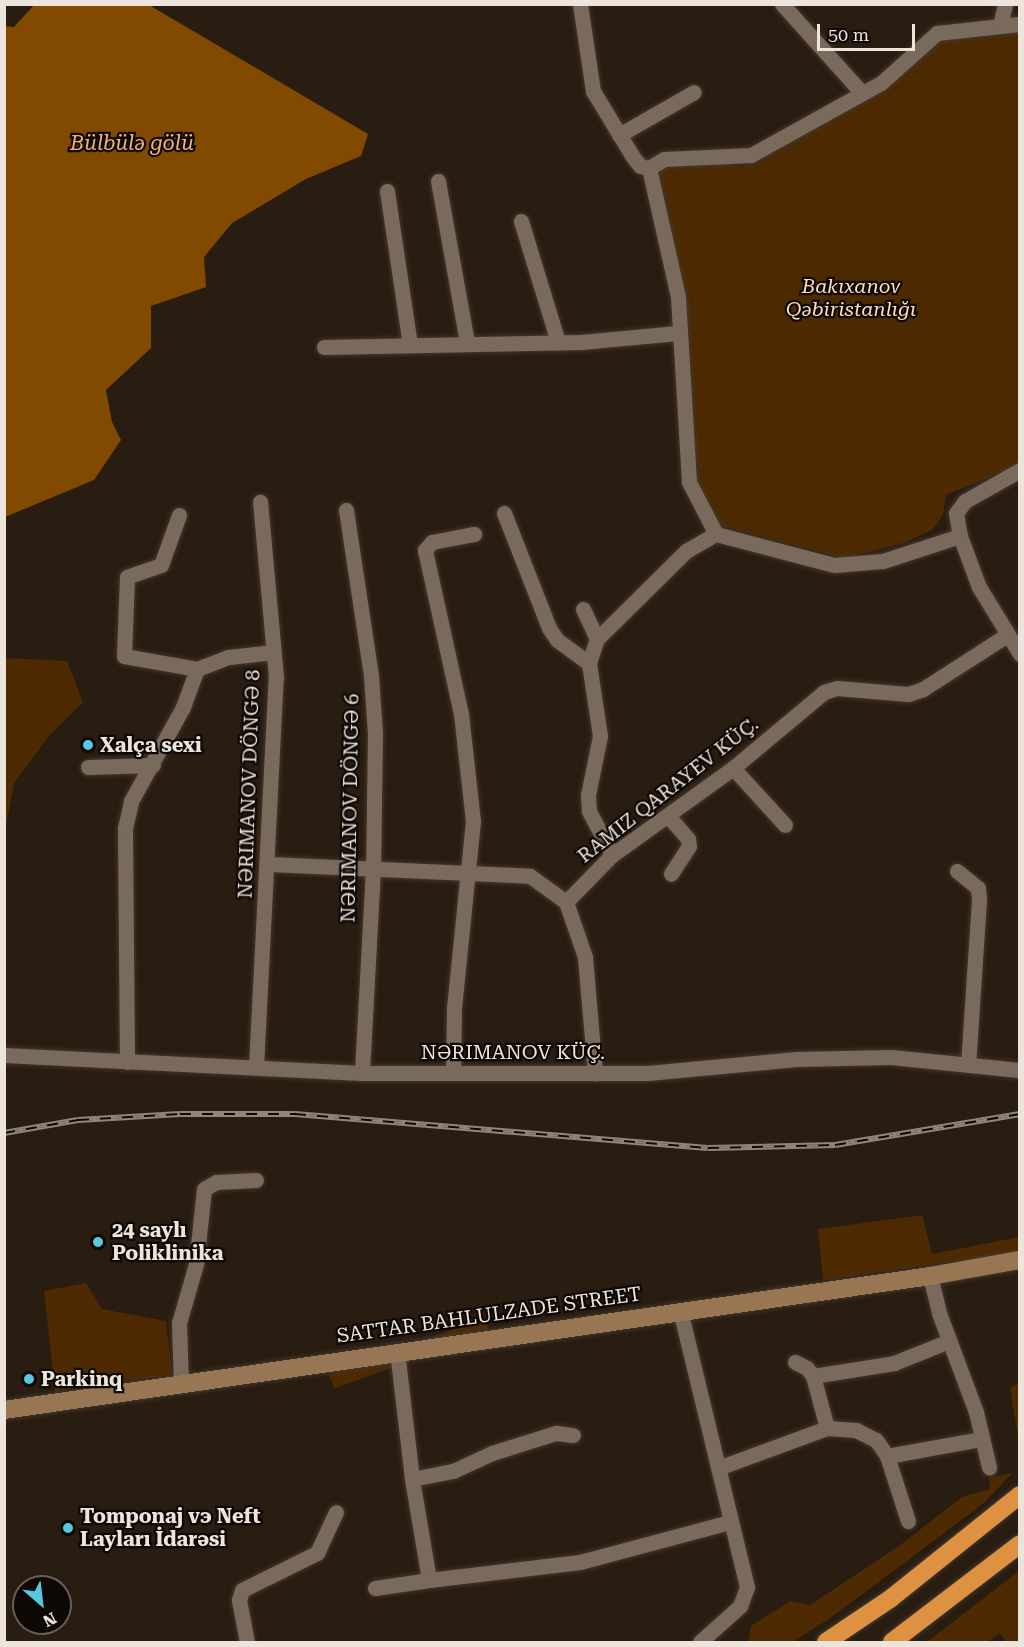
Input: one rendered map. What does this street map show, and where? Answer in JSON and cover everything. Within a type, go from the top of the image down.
[{"type":"highway","points":[[826,1642],[890,1599],[1020,1495]]},
{"type":"highway","points":[[892,1642],[1020,1544]]},
{"type":"main road","name":"SATTAR BAHLULZADE STREET","points":[[4,1410],[680,1310],[930,1276],[1020,1260]]},
{"type":"street","points":[[580,4],[593,91],[640,166],[649,168],[664,159],[751,155],[896,72],[937,33],[1020,24]]},
{"type":"street","points":[[782,4],[862,93]]},
{"type":"street","points":[[1000,26],[1005,4]]},
{"type":"street","points":[[619,135],[694,92]]},
{"type":"street","points":[[649,168],[675,281],[689,482],[716,534]]},
{"type":"street","points":[[438,181],[467,342]]},
{"type":"street","points":[[387,191],[410,344]]},
{"type":"street","points":[[521,221],[558,342]]},
{"type":"street","points":[[324,347],[467,342],[558,342],[678,333]]},
{"type":"street","points":[[1020,470],[965,501],[956,513],[960,536],[979,587],[1020,654]]},
{"type":"street","name":"NƏRIMANOV DÖNGƏ 8","points":[[256,1068],[269,864],[274,652],[260,502]]},
{"type":"street","name":"NƏRIMANOV DÖNGƏ 6","points":[[346,510],[371,676],[375,733],[373,869],[362,1073]]},
{"type":"street","points":[[504,513],[549,628],[557,640],[589,663]]},
{"type":"street","points":[[179,515],[161,565],[127,577],[124,656],[197,669],[229,657],[274,652]]},
{"type":"street","points":[[453,1072],[454,1008],[473,821],[469,762],[425,550],[432,542],[474,534]]},
{"type":"street","points":[[612,855],[589,811],[588,795],[600,736],[589,663],[597,639],[686,551],[716,534],[834,565],[883,561],[960,536]]},
{"type":"street","points":[[583,609],[597,639]]},
{"type":"street","name":"RAMIZ QARAYEV KÜÇ.","points":[[566,902],[612,855],[669,817],[734,768],[824,692],[837,688],[908,694],[923,689],[1007,635]]},
{"type":"street","points":[[127,1062],[125,828],[131,801],[153,765],[197,669]]},
{"type":"street","points":[[88,767],[153,765]]},
{"type":"street","points":[[734,768],[785,825]]},
{"type":"street","points":[[669,817],[688,839],[689,846],[671,874]]},
{"type":"street","points":[[269,864],[530,876],[566,902],[585,957],[595,1074]]},
{"type":"street","points":[[957,871],[978,888],[979,900],[968,1065]]},
{"type":"street","name":"NƏRIMANOV KÜÇ.","points":[[4,1055],[362,1073],[595,1074],[891,1057],[1020,1070]]},
{"type":"street","points":[[181,1384],[178,1323],[196,1264],[204,1189],[216,1182],[256,1180]]},
{"type":"street","points":[[930,1276],[949,1341],[976,1412],[989,1467]]},
{"type":"street","points":[[680,1310],[747,1596],[700,1642]]},
{"type":"street","points":[[813,1376],[894,1363],[949,1341]]},
{"type":"street","points":[[397,1351],[412,1479],[429,1580]]},
{"type":"street","points":[[795,1362],[807,1368],[813,1376],[827,1428]]},
{"type":"street","points":[[718,1468],[827,1428],[856,1430],[876,1440],[887,1456],[908,1521]]},
{"type":"street","points":[[412,1479],[440,1475],[556,1433],[573,1435]]},
{"type":"street","points":[[887,1456],[981,1438]]},
{"type":"street","points":[[248,1642],[239,1600],[242,1590],[317,1553],[336,1512]]},
{"type":"street","points":[[375,1588],[580,1562],[729,1522]]},
{"type":"green space","name":"Bakıxanov Qəbiristanlığı","points":[[1019,31],[1019,465],[946,495],[943,515],[932,530],[904,543],[844,558],[715,524],[691,475],[671,253],[658,165],[712,160],[743,167],[783,138],[881,89],[937,42],[948,37]]},
{"type":"green space","points":[[5,658],[67,661],[83,702],[48,737],[14,783],[5,832]]},
{"type":"green space","points":[[922,1215],[932,1254],[1019,1237],[1019,1252],[823,1280],[818,1229]]},
{"type":"green space","points":[[86,1283],[102,1309],[166,1321],[172,1375],[55,1391],[44,1291]]},
{"type":"green space","points":[[485,1318],[490,1332],[334,1389],[329,1375]]},
{"type":"green space","points":[[1020,1384],[1019,1444],[1010,1387]]},
{"type":"green space","points":[[1012,1473],[984,1503],[829,1619],[792,1642],[748,1642],[751,1626],[790,1601],[810,1605],[899,1546],[962,1497],[990,1489],[989,1478]]},
{"type":"green space","points":[[1019,1571],[1019,1642],[1007,1642],[999,1633],[988,1642],[927,1642]]},
{"type":"water","name":"Bülbülə gölü","points":[[34,5],[149,5],[368,134],[361,156],[306,179],[232,223],[204,257],[206,287],[151,306],[151,348],[106,390],[112,422],[121,440],[94,480],[5,517],[5,26],[14,27]]},
{"type":"railway","points":[[4,1133],[78,1120],[180,1114],[295,1114],[708,1148],[835,1145],[1020,1114]]},
{"type":"place","name":"Xalça sexi","points":[[88,745]]},
{"type":"place","name":"24 saylı Poliklinika","points":[[98,1242]]},
{"type":"place","name":"Parkinq","points":[[29,1379]]},
{"type":"place","name":"Tomponaj vэ Neft Layları İdarəsi","points":[[68,1528]]}]
